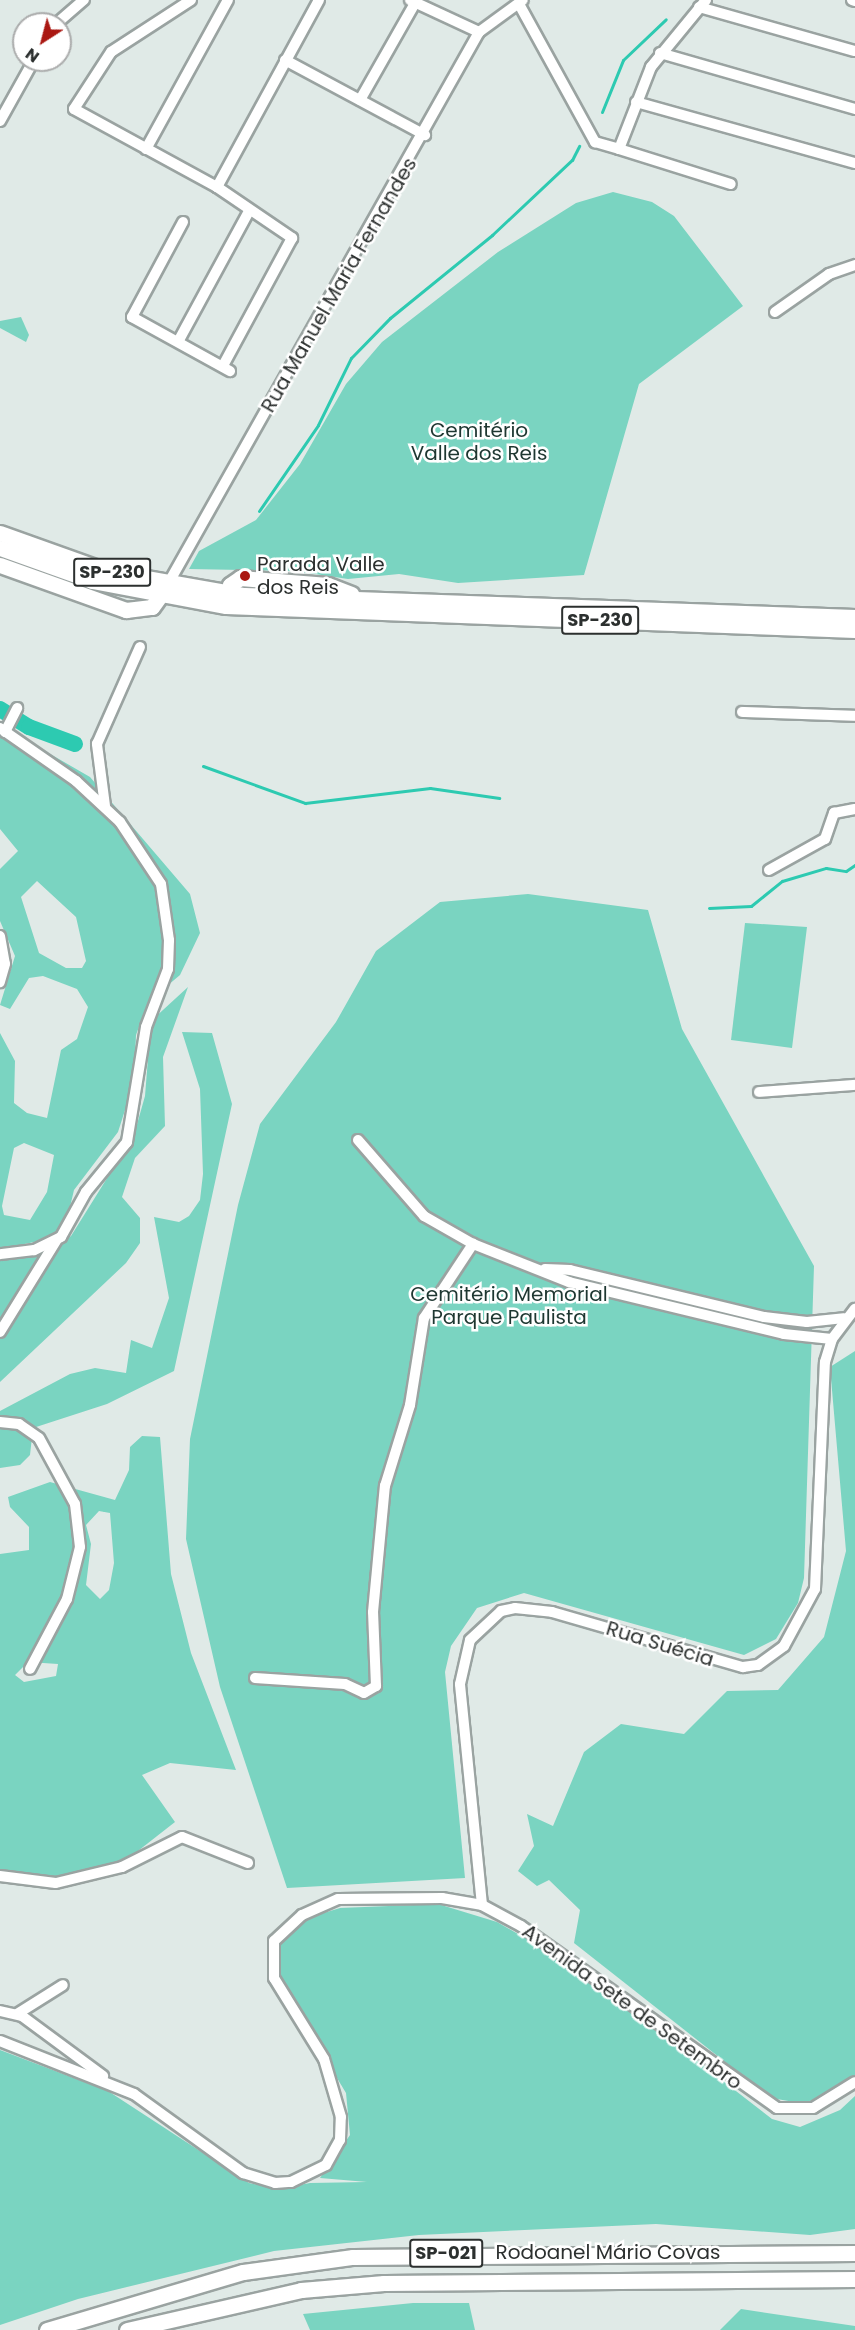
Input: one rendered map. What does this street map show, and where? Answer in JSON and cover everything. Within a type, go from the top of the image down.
[{"type":"highway","name":"SP-230","points":[[0,533],[61,558],[165,590],[179,599],[366,598],[855,617]]},
{"type":"highway","name":"SP-230","points":[[0,548],[92,581],[227,600],[344,610],[855,630]]},
{"type":"highway","points":[[0,565],[126,610],[152,608],[165,590]]},
{"type":"highway","name":"Rodoanel Mário Covas","points":[[47,2330],[243,2272],[353,2257],[855,2253]]},
{"type":"highway","name":"Rodoanel Mário Covas","points":[[127,2330],[291,2292],[384,2283],[855,2279]]},
{"type":"street","points":[[70,12],[84,0]]},
{"type":"street","points":[[183,222],[132,317],[227,367],[290,246],[289,234],[249,212],[218,187],[74,109],[111,52],[191,0]]},
{"type":"street","points":[[146,149],[228,0]]},
{"type":"street","points":[[218,187],[319,0]]},
{"type":"street","points":[[360,100],[412,1],[479,32]]},
{"type":"street","points":[[521,2],[595,142],[731,184]]},
{"type":"street","name":"Rua Manuel Maria Fernandes","points":[[165,590],[271,396],[425,135],[479,32],[521,2]]},
{"type":"street","points":[[619,149],[636,102],[660,53],[702,4],[855,51]]},
{"type":"street","points":[[660,53],[855,109]]},
{"type":"street","points":[[285,60],[425,135]]},
{"type":"street","points":[[0,121],[27,72]]},
{"type":"street","points":[[636,102],[855,163]]},
{"type":"street","points":[[179,340],[249,212]]},
{"type":"street","points":[[775,312],[829,274],[855,266]]},
{"type":"street","points":[[105,806],[97,744],[140,647]]},
{"type":"street","points":[[0,1332],[56,1240],[127,1142],[147,1027],[168,969],[161,884],[105,806],[5,728],[17,708]]},
{"type":"street","points":[[742,712],[855,716]]},
{"type":"street","points":[[769,870],[825,839],[834,813],[855,809]]},
{"type":"street","points":[[0,936],[5,964],[0,982]]},
{"type":"street","points":[[759,1092],[855,1085]]},
{"type":"street","points":[[358,1140],[424,1216],[473,1244],[545,1269],[569,1282],[661,1306],[808,1339],[832,1339]]},
{"type":"street","points":[[0,1254],[34,1250],[56,1240]]},
{"type":"street","points":[[255,1678],[345,1684],[364,1693],[376,1686],[373,1612],[385,1486],[410,1405],[424,1318],[473,1244]]},
{"type":"street","points":[[545,1269],[570,1270],[764,1317],[807,1322],[844,1318],[855,1309]]},
{"type":"street","name":"Rua Suécia","points":[[482,1905],[460,1684],[470,1640],[501,1611],[534,1609],[725,1664],[758,1665],[771,1658],[801,1620],[815,1589],[825,1362],[832,1339],[844,1318]]},
{"type":"street","points":[[0,1422],[19,1424],[39,1438],[75,1504],[80,1547],[67,1599],[30,1670]]},
{"type":"street","points":[[0,1876],[56,1883],[122,1867],[182,1837],[248,1863]]},
{"type":"street","name":"Avenida Sete de Setembro","points":[[0,2041],[115,2085],[243,2173],[275,2183],[315,2173],[336,2152],[341,2117],[324,2059],[274,1978],[274,1941],[302,1915],[338,1899],[442,1898],[482,1905],[601,1980],[761,2100],[777,2108],[813,2108],[855,2082]]},
{"type":"street","points":[[17,2014],[63,1985]]},
{"type":"street","points":[[0,2011],[17,2014],[115,2085]]},
{"type":"green space","name":"Cemitério Valle dos Reis","points":[[613,192],[652,202],[674,216],[743,306],[639,384],[584,575],[458,583],[399,574],[348,579],[295,571],[189,569],[199,551],[256,520],[300,464],[346,384],[382,342],[498,252],[576,203]]},
{"type":"green space","points":[[21,317],[29,335],[26,342],[0,328],[0,321]]},
{"type":"green space","points":[[0,725],[90,777],[190,894],[200,933],[180,975],[148,1002],[136,1035],[134,1082],[118,1132],[74,1190],[66,1224],[44,1240],[0,1249],[0,1033],[15,1061],[14,1103],[27,1113],[47,1118],[61,1050],[77,1039],[88,1007],[77,989],[43,976],[29,978],[10,1009],[0,1005],[15,956],[0,921],[0,869],[18,851],[0,829]],"holes":[[[37,881],[76,917],[86,961],[82,968],[66,968],[39,953],[21,897]],[[24,1143],[54,1155],[47,1192],[30,1220],[4,1215],[2,1206],[14,1148]]]},
{"type":"green space","name":"Cemitério Memorial Parque Paulista","points":[[528,894],[648,910],[682,1029],[814,1266],[804,1578],[798,1603],[776,1639],[744,1655],[524,1593],[477,1608],[451,1646],[445,1672],[465,1878],[287,1888],[220,1687],[186,1539],[190,1439],[238,1205],[260,1124],[336,1022],[376,951],[440,902]]},
{"type":"green space","points":[[745,923],[807,927],[792,1048],[731,1040]]},
{"type":"green space","points":[[188,987],[163,1057],[165,1126],[135,1158],[122,1197],[140,1218],[140,1243],[126,1263],[0,1382],[0,1260],[46,1255],[71,1236],[134,1135],[145,1096],[151,1021]]},
{"type":"green space","points":[[182,1032],[212,1033],[232,1104],[174,1371],[107,1404],[33,1428],[30,1455],[20,1465],[0,1468],[0,1411],[70,1374],[95,1368],[126,1373],[131,1340],[152,1348],[169,1298],[154,1217],[179,1222],[189,1216],[200,1200],[203,1174],[200,1089]]},
{"type":"green space","points":[[855,1351],[855,2076],[828,2097],[800,2103],[771,2098],[574,1943],[580,1910],[549,1880],[537,1886],[518,1871],[534,1846],[527,1814],[553,1826],[584,1752],[621,1724],[684,1734],[727,1691],[778,1690],[824,1637],[846,1551],[830,1367]]},
{"type":"green space","points":[[142,1436],[160,1437],[171,1574],[191,1653],[236,1770],[170,1763],[142,1775],[175,1822],[120,1865],[45,1888],[0,1881],[0,1554],[29,1550],[29,1527],[10,1507],[8,1497],[50,1482],[115,1500],[129,1470],[130,1447]],"holes":[[[99,1511],[110,1513],[114,1563],[109,1590],[100,1599],[86,1585],[91,1544],[86,1525]],[[28,1662],[58,1664],[56,1676],[24,1682],[15,1675]]]},
{"type":"green space","points":[[438,1904],[497,1922],[576,1967],[772,2119],[800,2127],[840,2110],[855,2096],[855,2229],[810,2235],[656,2224],[419,2235],[274,2251],[78,2299],[0,2325],[0,2050],[108,2091],[249,2183],[279,2189],[310,2183],[367,2182],[320,2178],[350,2135],[346,2093],[280,1983],[274,1958],[280,1938],[304,1919],[340,1908]]},
{"type":"green space","points":[[413,2303],[469,2303],[475,2330],[310,2330],[303,2314]]},
{"type":"green space","points":[[741,2309],[855,2326],[855,2330],[720,2330]]},
{"type":"waterway","points":[[602,112],[623,60],[666,19]]},
{"type":"waterway","points":[[259,511],[318,425],[351,358],[390,318],[492,235],[572,160],[579,146]]},
{"type":"waterway","points":[[0,709],[29,727],[75,744]]},
{"type":"waterway","points":[[203,766],[305,803],[430,788],[499,798]]},
{"type":"waterway","points":[[709,908],[751,906],[782,881],[826,868],[846,871],[855,865]]},
{"type":"place","name":"Parada Valle dos Reis","points":[[245,576]]}]
